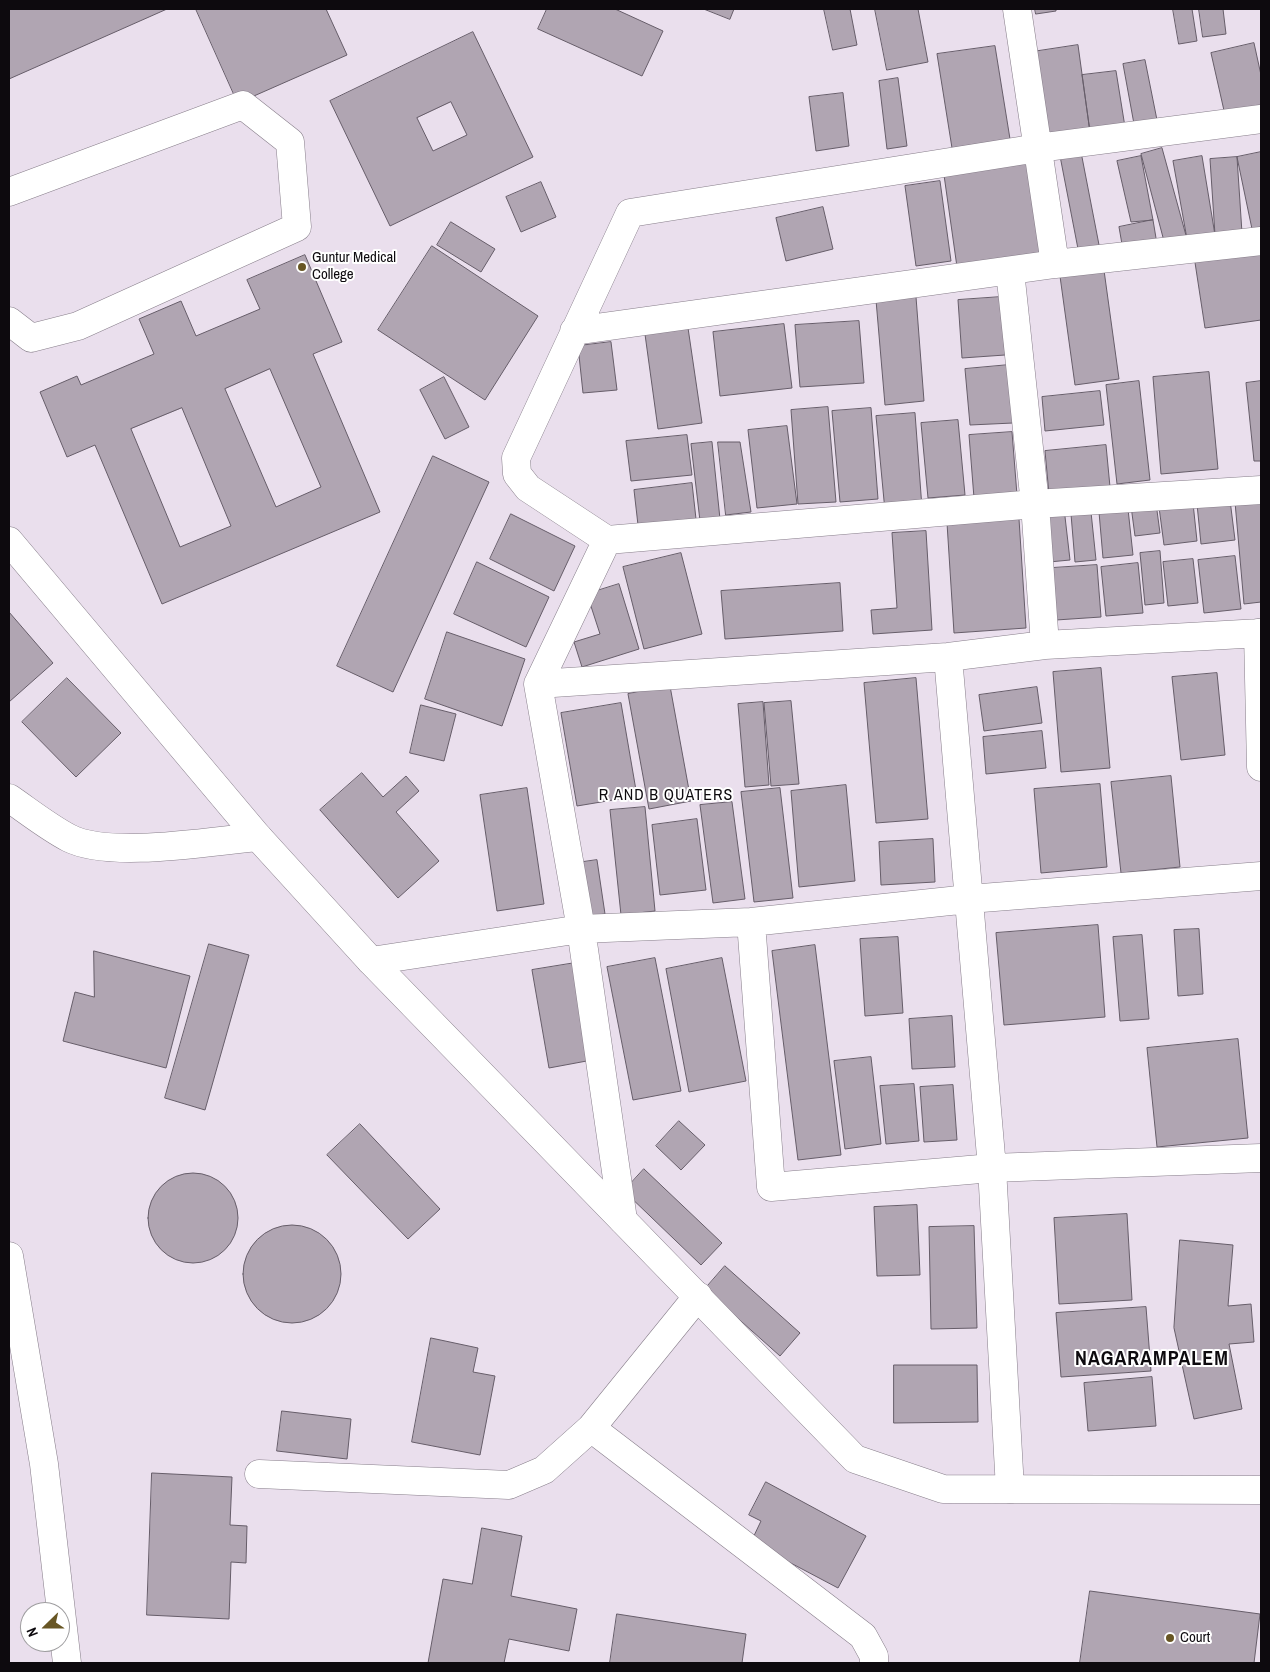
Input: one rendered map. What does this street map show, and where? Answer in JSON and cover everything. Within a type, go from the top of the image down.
[{"type":"street","points":[[1017,9],[1055,264]]},
{"type":"street","points":[[9,192],[243,105],[290,142],[297,227],[78,326],[31,338],[9,321]]},
{"type":"street","points":[[1261,119],[1038,148],[630,213],[516,458],[517,474],[528,488],[607,540],[1034,504],[1261,490]]},
{"type":"street","points":[[574,331],[1055,264],[1261,240]]},
{"type":"street","points":[[1010,271],[1034,504],[1045,645]]},
{"type":"street","points":[[607,540],[538,684],[580,929],[623,1220]]},
{"type":"street","points":[[9,541],[258,837],[372,961],[855,1459],[943,1489],[1261,1490]]},
{"type":"street","points":[[538,684],[948,657],[1045,645],[1260,633],[1261,767]]},
{"type":"street","points":[[948,657],[992,1168],[1010,1489]]},
{"type":"street","points":[[9,798],[70,839],[104,847],[149,846],[258,837]]},
{"type":"street","points":[[372,961],[580,929],[752,922],[969,899],[1261,876]]},
{"type":"street","points":[[752,922],[771,1187],[992,1168],[1261,1158]]},
{"type":"street","points":[[9,1256],[44,1464],[67,1663]]},
{"type":"street","points":[[259,1474],[510,1485],[544,1470],[591,1428],[698,1296]]},
{"type":"street","points":[[591,1428],[863,1636],[874,1656],[874,1663]]},
{"type":"building","points":[[9,9],[167,9],[9,79]]},
{"type":"building","points":[[196,9],[326,9],[347,55],[238,103]]},
{"type":"building","points":[[547,9],[615,9],[663,31],[642,76],[538,29]]},
{"type":"building","points":[[704,9],[734,9],[730,19]]},
{"type":"building","points":[[824,9],[850,9],[857,45],[833,50]]},
{"type":"building","points":[[875,9],[918,9],[928,62],[887,70]]},
{"type":"building","points":[[1035,9],[1056,9],[1056,11],[1036,14]]},
{"type":"building","points":[[1173,9],[1192,9],[1197,41],[1179,44]]},
{"type":"building","points":[[1199,9],[1223,9],[1226,34],[1203,37]]},
{"type":"building","points":[[473,32],[533,157],[390,226],[330,101]],"holes":[[[451,102],[467,135],[433,151],[417,118]]]},
{"type":"building","points":[[1254,43],[1261,75],[1261,108],[1225,115],[1211,53]]},
{"type":"building","points":[[1078,45],[1090,132],[1046,137],[1032,52]]},
{"type":"building","points":[[995,46],[1010,139],[952,148],[937,54]]},
{"type":"building","points":[[1145,60],[1157,120],[1134,124],[1123,64]]},
{"type":"building","points":[[1116,71],[1125,127],[1090,132],[1082,75]]},
{"type":"building","points":[[898,78],[907,146],[887,149],[879,81]]},
{"type":"building","points":[[843,93],[849,146],[816,151],[809,97]]},
{"type":"building","points":[[1162,148],[1187,239],[1165,245],[1141,154]]},
{"type":"building","points":[[1081,152],[1100,250],[1079,254],[1060,156]]},
{"type":"building","points":[[1261,152],[1261,227],[1252,229],[1237,157]]},
{"type":"building","points":[[1141,156],[1153,220],[1131,222],[1117,161]]},
{"type":"building","points":[[1202,156],[1215,235],[1187,239],[1173,161]]},
{"type":"building","points":[[1237,157],[1242,233],[1215,235],[1210,159]]},
{"type":"building","points":[[1031,162],[1046,261],[958,274],[944,175]]},
{"type":"building","points":[[940,181],[951,261],[916,266],[905,186]]},
{"type":"building","points":[[541,182],[556,217],[521,232],[506,197]]},
{"type":"building","points":[[823,207],[833,249],[786,261],[776,218]]},
{"type":"building","points":[[1153,220],[1157,244],[1123,250],[1119,227]]},
{"type":"building","points":[[451,222],[495,249],[481,272],[437,245]]},
{"type":"building","points":[[432,246],[538,316],[485,400],[378,330]]},
{"type":"building","points":[[1261,246],[1261,320],[1205,328],[1194,256]]},
{"type":"building","points":[[305,255],[342,342],[313,354],[380,512],[162,604],[95,445],[67,457],[40,392],[77,376],[81,385],[154,354],[139,319],[181,301],[196,336],[260,309],[247,280]],"holes":[[[270,369],[321,487],[276,507],[225,389]],[[182,408],[231,526],[180,547],[131,429]]]},
{"type":"building","points":[[1103,263],[1119,379],[1075,385],[1059,269]]},
{"type":"building","points":[[916,297],[924,401],[885,405],[876,300]]},
{"type":"building","points":[[1001,297],[1005,355],[962,358],[958,300]]},
{"type":"building","points":[[687,321],[702,423],[658,429],[644,327]]},
{"type":"building","points":[[859,321],[864,383],[800,387],[795,325]]},
{"type":"building","points":[[784,324],[792,388],[720,396],[713,332]]},
{"type":"building","points":[[611,342],[617,390],[583,393],[578,346]]},
{"type":"building","points":[[1009,365],[1013,423],[970,425],[965,369]]},
{"type":"building","points":[[1209,372],[1218,469],[1161,474],[1153,377]]},
{"type":"building","points":[[444,377],[469,427],[445,439],[420,390]]},
{"type":"building","points":[[1139,381],[1150,480],[1117,484],[1106,385]]},
{"type":"building","points":[[1261,381],[1261,461],[1254,461],[1246,383]]},
{"type":"building","points":[[1100,391],[1104,425],[1045,431],[1042,397]]},
{"type":"building","points":[[828,407],[836,502],[798,504],[791,410]]},
{"type":"building","points":[[871,408],[878,499],[840,502],[832,411]]},
{"type":"building","points":[[915,413],[922,508],[885,511],[876,416]]},
{"type":"building","points":[[958,420],[965,495],[928,498],[921,423]]},
{"type":"building","points":[[787,426],[797,504],[757,508],[748,430]]},
{"type":"building","points":[[1012,432],[1017,495],[974,498],[969,435]]},
{"type":"building","points":[[687,435],[692,475],[631,481],[626,441]]},
{"type":"building","points":[[712,442],[720,519],[700,521],[691,444]]},
{"type":"building","points":[[718,442],[740,442],[751,512],[726,515]]},
{"type":"building","points":[[1106,445],[1110,487],[1049,494],[1045,451]]},
{"type":"building","points":[[433,456],[489,482],[393,692],[337,666]]},
{"type":"building","points":[[692,483],[696,519],[638,525],[634,490]]},
{"type":"building","points":[[1230,500],[1235,540],[1201,544],[1197,504]]},
{"type":"building","points":[[1261,500],[1261,602],[1244,604],[1235,502]]},
{"type":"building","points":[[1156,503],[1160,533],[1135,536],[1131,506]]},
{"type":"building","points":[[1193,503],[1197,541],[1164,545],[1159,507]]},
{"type":"building","points":[[1064,508],[1070,560],[1049,562],[1043,510]]},
{"type":"building","points":[[1128,509],[1133,555],[1103,558],[1099,512]]},
{"type":"building","points":[[1091,512],[1096,560],[1075,562],[1071,514]]},
{"type":"building","points":[[511,514],[575,546],[554,591],[490,559]]},
{"type":"building","points":[[1019,519],[1026,628],[954,633],[947,523]]},
{"type":"building","points":[[926,531],[932,630],[873,634],[871,610],[897,608],[892,533]]},
{"type":"building","points":[[1160,551],[1164,603],[1145,605],[1140,553]]},
{"type":"building","points":[[681,553],[702,634],[644,649],[623,567]]},
{"type":"building","points":[[1235,556],[1241,609],[1204,613],[1198,560]]},
{"type":"building","points":[[1193,559],[1198,603],[1168,606],[1163,562]]},
{"type":"building","points":[[477,562],[549,597],[526,647],[454,614]]},
{"type":"building","points":[[1138,563],[1143,613],[1106,616],[1101,567]]},
{"type":"building","points":[[1097,565],[1101,617],[1056,620],[1052,568]]},
{"type":"building","points":[[840,583],[843,631],[725,639],[721,591]]},
{"type":"building","points":[[619,584],[639,649],[582,667],[574,642],[600,634],[587,594]]},
{"type":"building","points":[[9,612],[53,663],[9,702]]},
{"type":"building","points":[[447,632],[525,659],[502,726],[425,699]]},
{"type":"building","points":[[1101,668],[1110,768],[1061,772],[1053,672]]},
{"type":"building","points":[[1217,673],[1225,755],[1181,760],[1172,677]]},
{"type":"building","points":[[67,678],[121,733],[76,777],[22,722]]},
{"type":"building","points":[[916,678],[928,819],[876,823],[864,683]]},
{"type":"building","points":[[670,686],[691,801],[649,809],[628,694]]},
{"type":"building","points":[[1037,687],[1042,723],[984,731],[979,695]]},
{"type":"building","points":[[791,701],[799,784],[771,786],[764,703]]},
{"type":"building","points":[[763,702],[769,785],[745,787],[738,704]]},
{"type":"building","points":[[621,703],[637,796],[577,806],[561,713]]},
{"type":"building","points":[[421,705],[456,714],[444,761],[410,753]]},
{"type":"building","points":[[1042,731],[1046,768],[986,774],[983,737]]},
{"type":"building","points":[[362,773],[383,797],[406,776],[419,791],[396,812],[439,861],[398,898],[320,810]]},
{"type":"building","points":[[1171,776],[1180,867],[1121,873],[1111,782]]},
{"type":"building","points":[[1100,784],[1107,867],[1041,873],[1034,789]]},
{"type":"building","points":[[846,785],[855,881],[799,887],[791,791]]},
{"type":"building","points":[[527,788],[544,904],[497,911],[480,795]]},
{"type":"building","points":[[780,788],[793,898],[754,902],[741,792]]},
{"type":"building","points":[[732,802],[745,899],[713,903],[700,805]]},
{"type":"building","points":[[645,807],[655,911],[621,915],[610,810]]},
{"type":"building","points":[[697,819],[706,890],[660,895],[652,825]]},
{"type":"building","points":[[933,839],[935,882],[881,885],[879,842]]},
{"type":"building","points":[[597,860],[605,914],[583,917],[576,863]]},
{"type":"building","points":[[1098,925],[1105,1017],[1004,1025],[996,933]]},
{"type":"building","points":[[1199,929],[1203,994],[1178,996],[1174,930]]},
{"type":"building","points":[[1142,935],[1149,1019],[1120,1021],[1113,937]]},
{"type":"building","points":[[898,937],[903,1013],[865,1016],[860,939]]},
{"type":"building","points":[[209,944],[249,955],[205,1110],[165,1098]]},
{"type":"building","points":[[815,945],[841,1155],[798,1160],[772,951]]},
{"type":"building","points":[[94,951],[190,976],[166,1068],[63,1041],[75,992],[94,997]]},
{"type":"building","points":[[655,958],[681,1091],[633,1100],[607,967]]},
{"type":"building","points":[[722,958],[746,1081],[689,1092],[666,969]]},
{"type":"building","points":[[575,963],[592,1060],[549,1068],[532,970]]},
{"type":"building","points":[[952,1016],[955,1067],[912,1069],[909,1019]]},
{"type":"building","points":[[1238,1039],[1248,1138],[1157,1147],[1147,1048]]},
{"type":"building","points":[[871,1057],[881,1144],[845,1149],[834,1061]]},
{"type":"building","points":[[914,1084],[919,1141],[886,1144],[880,1086]]},
{"type":"building","points":[[953,1085],[957,1140],[924,1142],[920,1087]]},
{"type":"building","points":[[679,1121],[705,1145],[681,1170],[656,1146]]},
{"type":"building","points":[[360,1124],[440,1209],[408,1239],[327,1155]]},
{"type":"building","points":[[644,1169],[722,1243],[701,1265],[624,1191]]},
{"type":"building","points":[[193,1173],[210,1176],[225,1186],[235,1201],[238,1218],[235,1235],[225,1250],[210,1260],[193,1263],[176,1260],[161,1250],[151,1235],[148,1218],[151,1201],[161,1186],[176,1176]]},
{"type":"building","points":[[917,1205],[920,1275],[877,1276],[874,1207]]},
{"type":"building","points":[[1127,1214],[1132,1300],[1059,1304],[1054,1218]]},
{"type":"building","points":[[292,1225],[302,1226],[319,1233],[333,1247],[340,1264],[340,1284],[333,1301],[319,1315],[302,1322],[292,1323],[282,1322],[265,1315],[251,1301],[244,1284],[243,1274],[244,1264],[251,1247],[265,1233],[282,1226]]},
{"type":"building","points":[[974,1226],[977,1328],[931,1329],[929,1227]]},
{"type":"building","points":[[1180,1240],[1233,1245],[1228,1306],[1251,1304],[1254,1342],[1229,1344],[1242,1409],[1194,1419],[1174,1328]]},
{"type":"building","points":[[725,1266],[800,1333],[780,1356],[705,1289]]},
{"type":"building","points":[[1146,1307],[1151,1371],[1061,1377],[1056,1313]]},
{"type":"building","points":[[431,1338],[478,1348],[473,1372],[495,1376],[480,1455],[412,1442]]},
{"type":"building","points":[[894,1365],[977,1365],[978,1422],[894,1423]]},
{"type":"building","points":[[1152,1377],[1156,1426],[1088,1431],[1084,1383]]},
{"type":"building","points":[[282,1411],[351,1419],[347,1459],[277,1451]]},
{"type":"building","points":[[152,1473],[232,1477],[230,1525],[247,1526],[246,1563],[231,1562],[229,1619],[147,1615]]},
{"type":"building","points":[[766,1482],[866,1536],[838,1588],[751,1542],[761,1521],[749,1515]]},
{"type":"building","points":[[482,1528],[522,1536],[511,1596],[577,1609],[569,1651],[509,1639],[504,1663],[428,1663],[443,1579],[472,1584]]},
{"type":"building","name":"Court","points":[[1090,1591],[1260,1614],[1254,1663],[1080,1663]]},
{"type":"building","points":[[617,1614],[746,1634],[742,1663],[610,1663]]},
{"type":"place","name":"Guntur Medical College","points":[[302,267]]},
{"type":"place","name":"Court","points":[[1170,1638]]},
{"type":"district","name":"R AND B QUATERS","points":[[666,796]]},
{"type":"district","name":"NAGARAMPALEM","points":[[1152,1360]]}]
